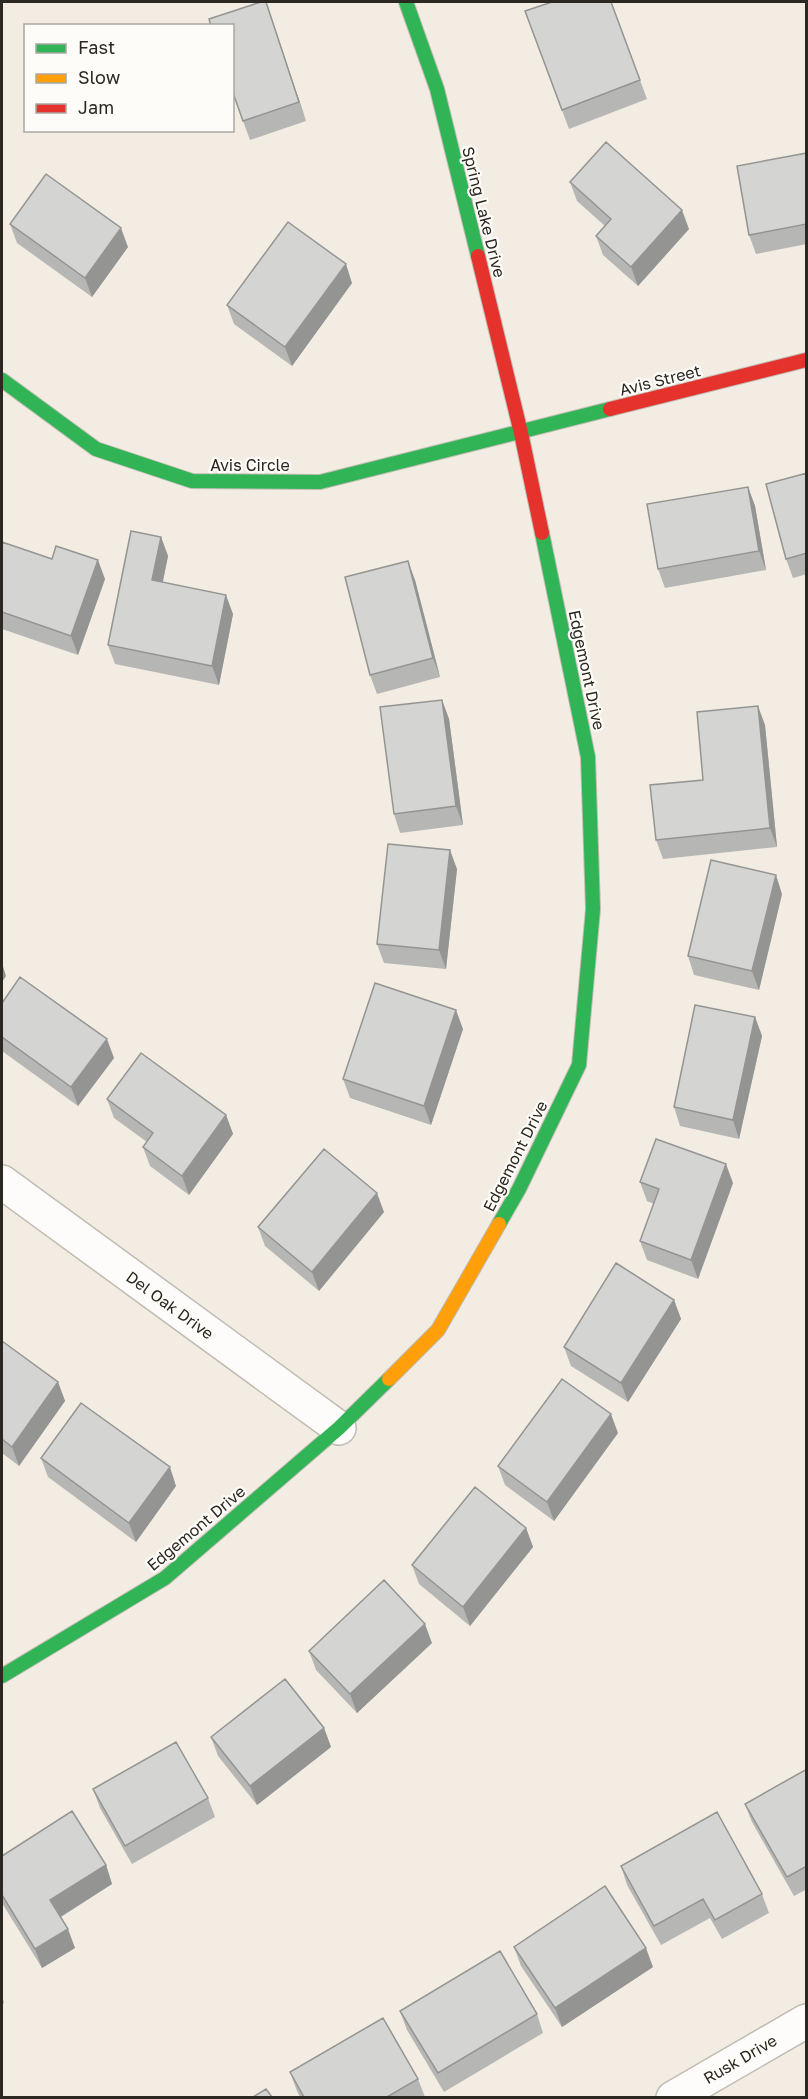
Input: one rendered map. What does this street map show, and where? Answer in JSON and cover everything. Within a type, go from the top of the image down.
[{"type":"street","name":"Spring Lake Drive","points":[[406,2],[437,89],[521,433]]},
{"type":"street","name":"Avis Street","points":[[521,433],[807,360]]},
{"type":"street","name":"Avis Circle","points":[[2,380],[96,449],[192,481],[320,482],[521,433]]},
{"type":"street","name":"Edgemont Drive","points":[[2,1676],[165,1578],[339,1428],[438,1330],[519,1189],[579,1065],[593,909],[588,757],[521,433]]},
{"type":"street","name":"Del Oak Drive","points":[[2,1182],[339,1428]]},
{"type":"street","name":"Rusk Drive","points":[[673,2097],[807,2021]]},
{"type":"building","points":[[266,2],[299,102],[243,121],[234,96],[234,24],[210,24],[209,19]]},
{"type":"building","points":[[552,2],[611,2],[640,80],[562,110],[525,11]]},
{"type":"building","points":[[606,142],[682,210],[631,267],[596,236],[611,219],[570,182]]},
{"type":"building","points":[[807,153],[807,224],[749,235],[737,166]]},
{"type":"building","points":[[46,174],[121,228],[85,278],[10,224]]},
{"type":"building","points":[[288,222],[346,264],[285,347],[227,305]]},
{"type":"building","points":[[807,473],[807,553],[786,559],[766,484]]},
{"type":"building","points":[[748,487],[759,551],[658,569],[647,504]]},
{"type":"building","points":[[131,531],[161,537],[152,580],[226,595],[212,666],[108,645]]},
{"type":"building","points":[[2,542],[52,559],[56,546],[98,560],[71,636],[2,612]]},
{"type":"building","points":[[408,561],[433,658],[370,675],[345,577]]},
{"type":"building","points":[[442,700],[456,806],[394,814],[380,707]]},
{"type":"building","points":[[758,706],[770,828],[656,840],[650,785],[703,780],[697,712]]},
{"type":"building","points":[[388,844],[450,850],[439,950],[377,944]]},
{"type":"building","points":[[711,860],[776,875],[752,971],[688,956]]},
{"type":"building","points":[[20,977],[107,1039],[71,1087],[2,1037],[2,1003]]},
{"type":"building","points":[[375,983],[456,1010],[424,1106],[343,1079]]},
{"type":"building","points":[[695,1005],[755,1017],[733,1120],[674,1107]]},
{"type":"building","points":[[141,1053],[226,1115],[182,1176],[143,1147],[153,1133],[107,1099]]},
{"type":"building","points":[[656,1139],[726,1164],[691,1260],[640,1241],[659,1189],[640,1182]]},
{"type":"building","points":[[324,1149],[377,1193],[312,1272],[258,1227]]},
{"type":"building","points":[[616,1263],[674,1300],[621,1383],[564,1347]]},
{"type":"building","points":[[2,1341],[58,1382],[12,1447],[2,1439]]},
{"type":"building","points":[[562,1379],[611,1414],[547,1502],[498,1466]]},
{"type":"building","points":[[81,1403],[170,1467],[129,1523],[41,1458]]},
{"type":"building","points":[[475,1487],[526,1528],[463,1607],[412,1565]]},
{"type":"building","points":[[384,1580],[425,1624],[350,1694],[309,1651]]},
{"type":"building","points":[[285,1679],[324,1728],[250,1786],[211,1737]]},
{"type":"building","points":[[176,1742],[208,1798],[125,1846],[93,1789]]},
{"type":"building","points":[[807,1769],[807,1866],[787,1877],[745,1804]]},
{"type":"building","points":[[72,1811],[106,1865],[50,1900],[68,1929],[35,1949],[2,1895],[2,1856]]},
{"type":"building","points":[[717,1812],[762,1894],[715,1920],[703,1899],[654,1926],[621,1866]]},
{"type":"building","points":[[605,1886],[646,1948],[555,2008],[514,1947]]},
{"type":"building","points":[[500,1951],[537,2014],[438,2073],[400,2011]]},
{"type":"building","points":[[383,2018],[418,2079],[387,2097],[304,2097],[290,2072]]},
{"type":"building","points":[[266,2089],[272,2097],[253,2097]]},
{"type":"traffic: fast","points":[[406,2],[437,89],[478,256]]},
{"type":"traffic: fast","points":[[2,380],[96,449],[192,481],[320,482],[610,409]]},
{"type":"traffic: fast","points":[[499,1224],[519,1189],[579,1065],[593,909],[588,757],[542,533]]},
{"type":"traffic: fast","points":[[2,1676],[165,1578],[339,1428],[389,1379]]},
{"type":"traffic: slow","points":[[389,1379],[438,1330],[499,1224]]},
{"type":"traffic: jam","points":[[478,256],[521,433],[542,533]]},
{"type":"traffic: jam","points":[[610,409],[806,360]]}]
